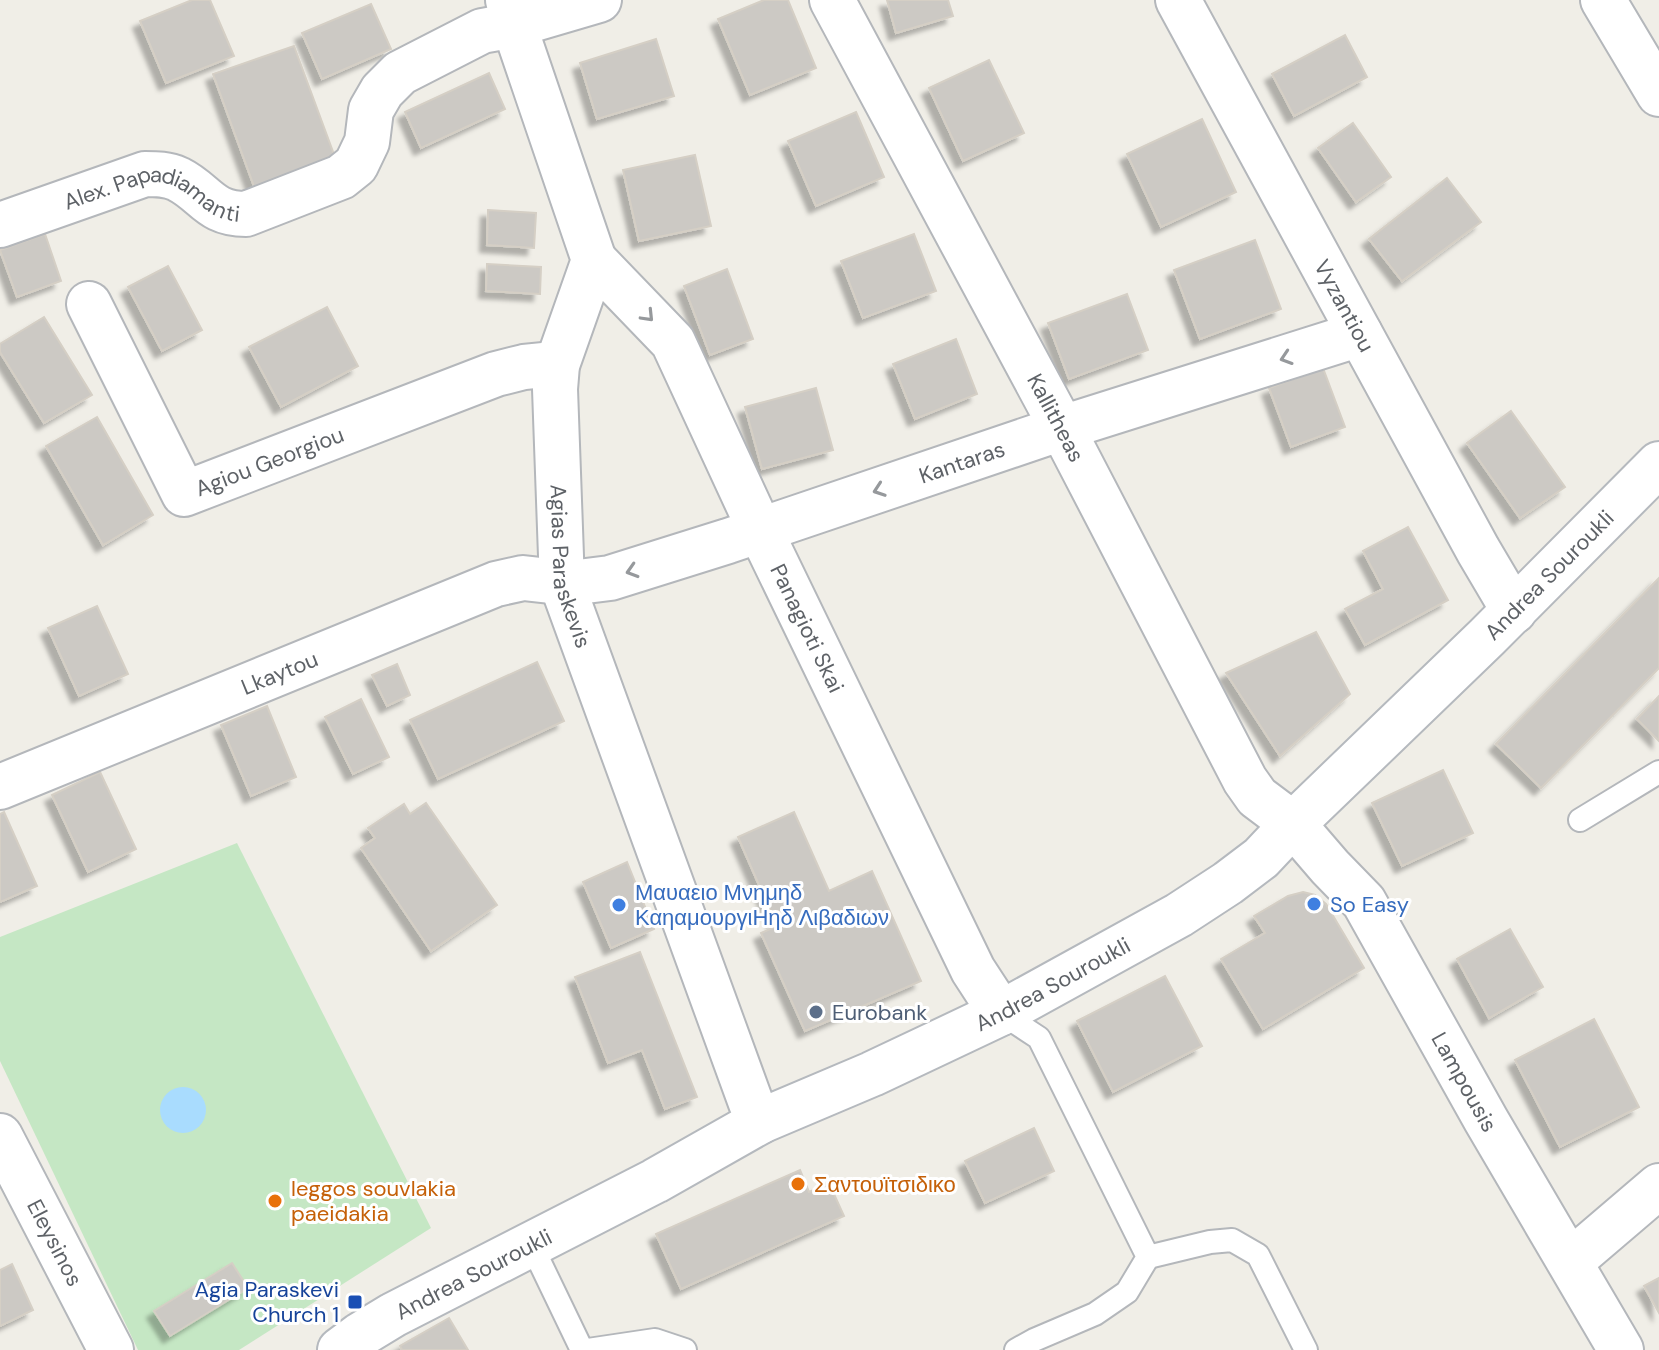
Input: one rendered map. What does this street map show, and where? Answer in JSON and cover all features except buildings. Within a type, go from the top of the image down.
[{"type":"street","points":[[594,260],[511,13],[599,0]]},
{"type":"street","name":"Kallitheas","points":[[832,0],[1062,428],[1245,780],[1257,797],[1293,824]]},
{"type":"street","name":"Vyzantiou","points":[[1178,0],[1514,611]]},
{"type":"street","points":[[1603,0],[1659,94]]},
{"type":"street","name":"Alex. Papadiamanti","points":[[0,225],[145,174],[166,175],[180,180],[215,208],[232,214],[246,214],[341,177],[356,165],[367,142],[371,110],[382,91],[400,73],[511,13]]},
{"type":"street","name":"Agias Paraskevis","points":[[594,260],[557,365],[555,389],[562,584],[751,1103],[761,1121]]},
{"type":"street","name":"Panagioti Skai","points":[[594,260],[673,342],[760,530],[973,970],[1001,1013]]},
{"type":"street","name":"Agiou Georgiou","points":[[89,304],[184,494],[496,374],[524,367],[557,365]]},
{"type":"street","name":"Kantaras","points":[[562,584],[610,578],[1062,428],[1360,334]]},
{"type":"street","name":"Andrea Souroukli","points":[[356,1345],[393,1315],[655,1181],[761,1121],[872,1074],[1001,1013],[1179,915],[1228,883],[1261,858],[1657,470]]},
{"type":"street","name":"Lkaytou","points":[[0,787],[496,584],[523,578],[562,584]]},
{"type":"street","name":"Lampousis","points":[[1293,824],[1364,902],[1486,1120],[1621,1350]]},
{"type":"street","name":"Eleysinos","points":[[3,1150],[111,1350]]},
{"type":"street","points":[[1570,1262],[1659,1186]]},
{"type":"lane","points":[[1580,820],[1659,772]]},
{"type":"lane","points":[[1001,1013],[1039,1038],[1148,1257]]},
{"type":"lane","points":[[1016,1350],[1095,1314],[1127,1292],[1148,1257],[1210,1242],[1232,1240],[1258,1255],[1306,1350]]},
{"type":"lane","points":[[531,1244],[582,1350]]},
{"type":"lane","points":[[588,1350],[655,1340],[685,1350]]},
{"type":"green space","points":[[237,843],[431,1228],[239,1350],[138,1350],[0,1061],[0,937]]},
{"type":"water","points":[[183,1087],[199,1094],[206,1110],[199,1126],[183,1133],[167,1126],[160,1110],[167,1094]]},
{"type":"place","name":"So Easy","points":[[1314,904]]},
{"type":"place","name":"Μαυαειο Μνημηδ ΚαηαμουργιΗηδ Λιβαδιων","points":[[619,905]]},
{"type":"place","name":"Eurobank","points":[[816,1012]]},
{"type":"place","name":"Σαντουϊτσιδικο","points":[[798,1184]]},
{"type":"place","name":"leggos souvlakia paeidakia","points":[[275,1201]]},
{"type":"place","name":"Agia Paraskevi Church 1","points":[[355,1302]]}]
